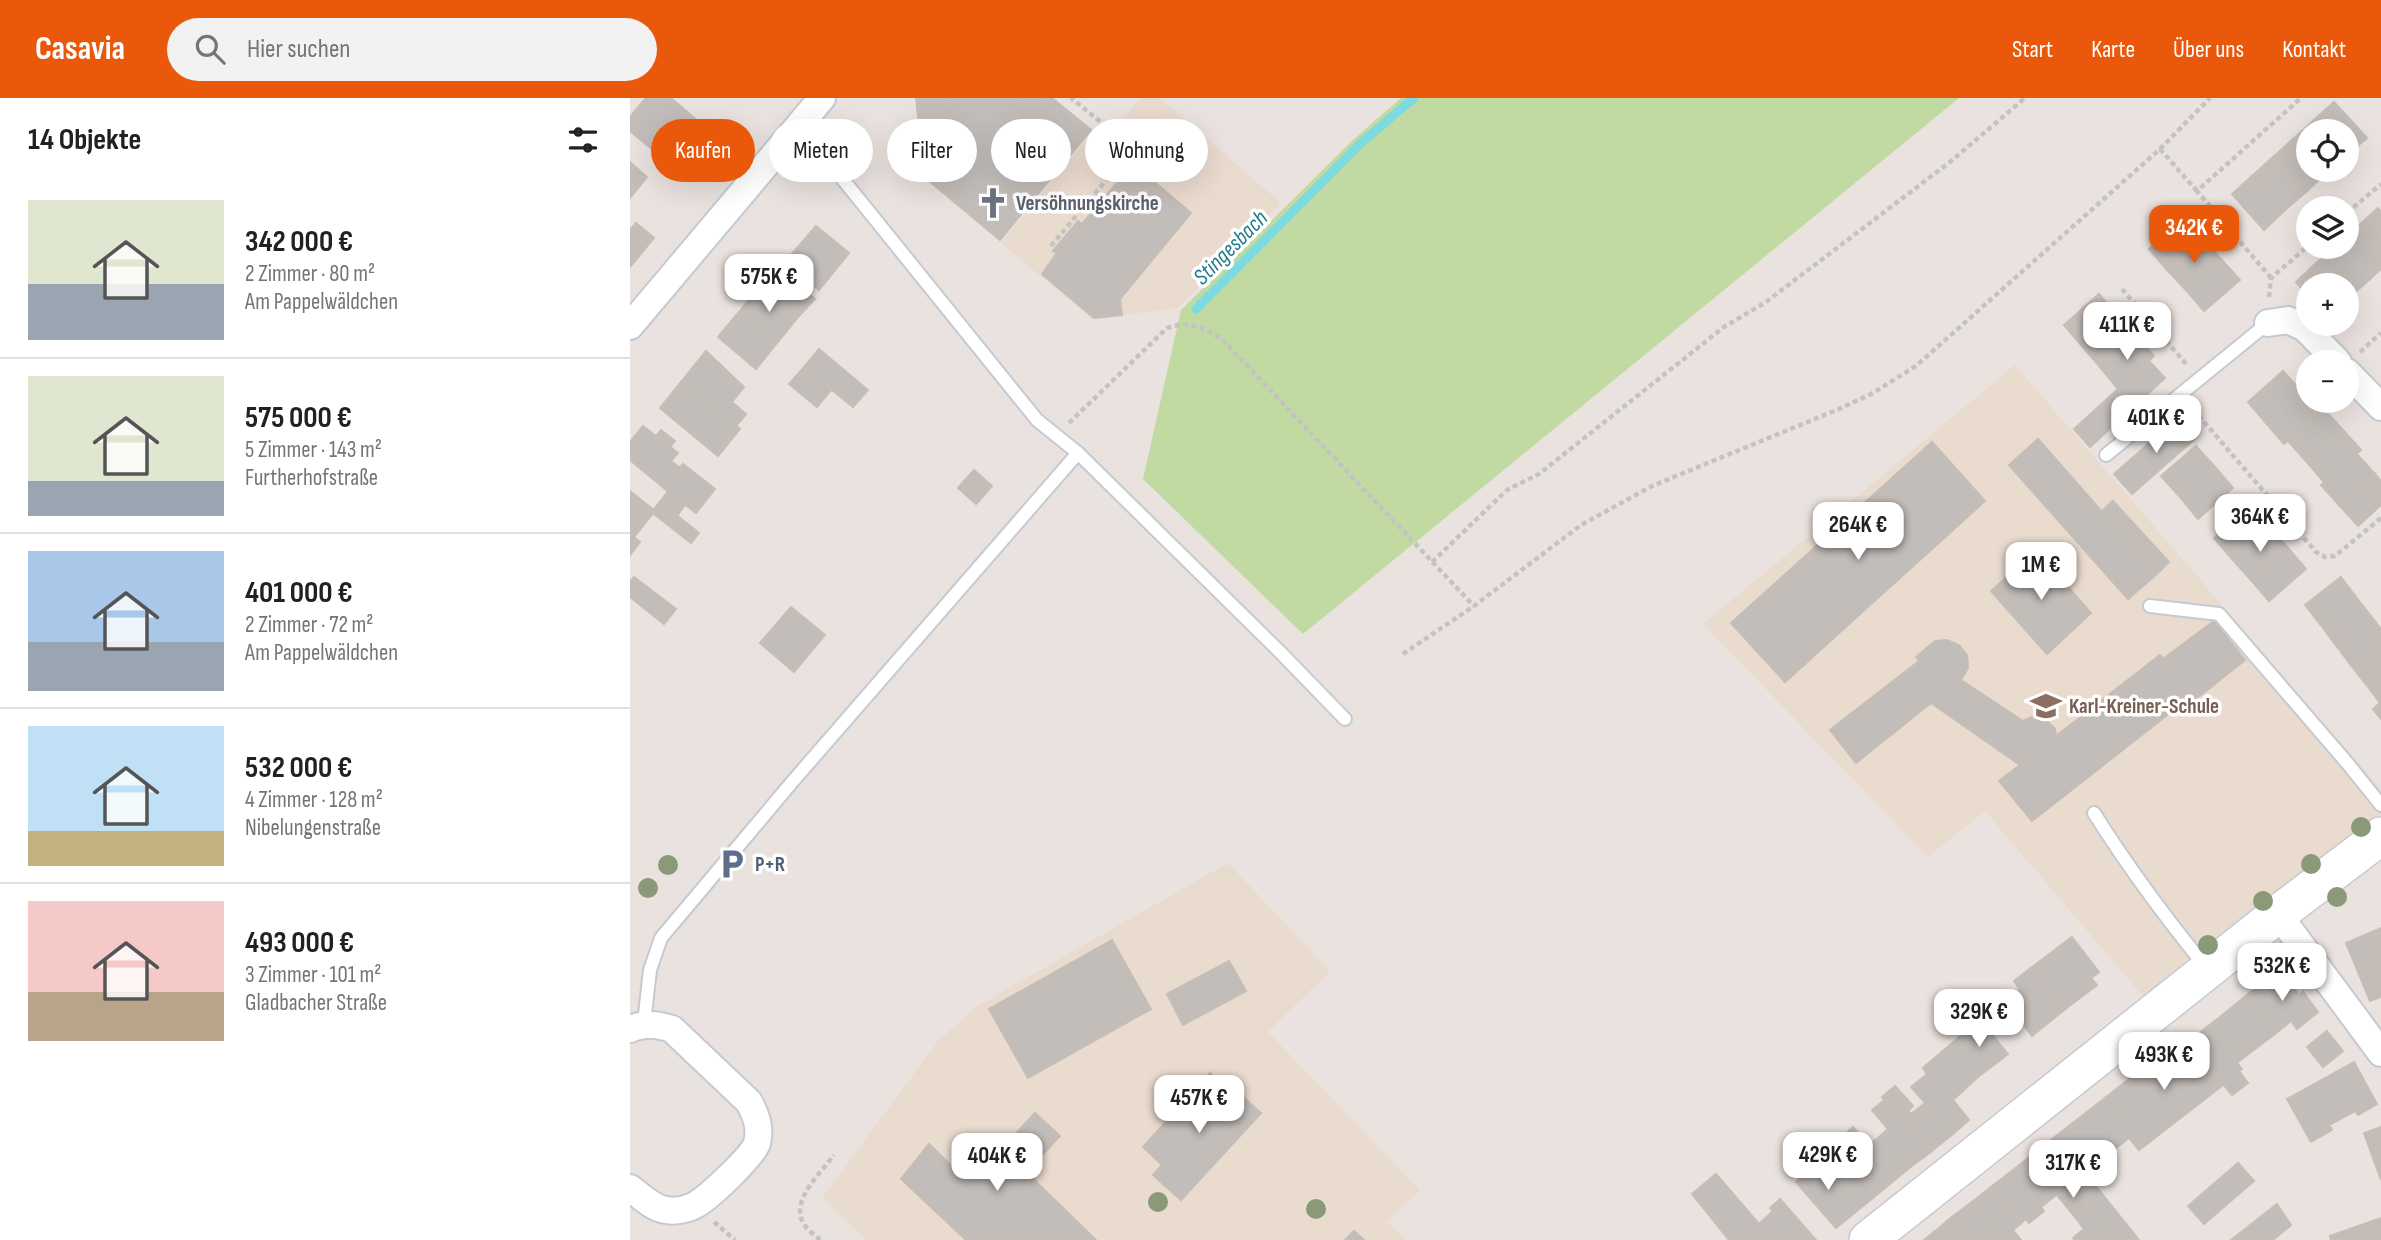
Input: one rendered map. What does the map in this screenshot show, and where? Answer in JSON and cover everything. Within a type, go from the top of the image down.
[{"type":"main road","points":[[1868,1240],[2208,969],[2381,836]]},
{"type":"street","points":[[804,119],[822,98]]},
{"type":"street","points":[[630,327],[769,161]]},
{"type":"street","points":[[2268,323],[2288,320],[2305,328],[2326,350]]},
{"type":"street","points":[[2359,384],[2381,407]]},
{"type":"street","points":[[2278,914],[2381,1053]]},
{"type":"street","points":[[630,1188],[654,1207],[667,1211],[696,1205],[712,1193],[756,1146],[759,1129],[755,1112],[749,1102],[672,1030],[657,1024],[637,1026]]},
{"type":"lane","points":[[845,182],[1037,420],[1078,453],[1345,719]]},
{"type":"lane","points":[[2106,455],[2268,323]]},
{"type":"lane","points":[[637,1026],[650,970],[661,938],[793,781],[1078,453]]},
{"type":"lane","points":[[2150,606],[2219,614],[2381,805]]},
{"type":"lane","points":[[2094,813],[2129,870],[2208,969]]},
{"type":"path","points":[[1051,246],[1133,148],[1071,98]]},
{"type":"path","points":[[1432,562],[1507,490],[1539,474],[1724,327],[1766,302],[1951,162],[2025,98]]},
{"type":"path","points":[[1403,654],[1474,606],[1581,525],[1652,485],[1839,409],[1873,393],[1916,366],[2160,149],[2210,98]]},
{"type":"path","points":[[2197,191],[2301,98]]},
{"type":"path","points":[[2160,149],[2271,278],[2268,323]]},
{"type":"path","points":[[2359,203],[2381,184]]},
{"type":"path","points":[[2271,278],[2296,256]]},
{"type":"path","points":[[2122,289],[2199,379]]},
{"type":"path","points":[[1055,436],[1167,328],[1181,323],[1193,324],[1222,339],[1474,606]]},
{"type":"path","points":[[2180,394],[2316,552],[2325,557],[2335,556],[2381,518]]},
{"type":"path","points":[[820,1240],[804,1226],[799,1213],[802,1198],[834,1155]]},
{"type":"shaded area","points":[[1140,98],[1160,98],[1184,119],[1123,119]]},
{"type":"shaded area","points":[[1208,140],[1281,203],[1178,308],[1092,319],[1001,243],[1051,182],[1071,182],[1071,158],[1085,141],[1085,182],[1208,182]]},
{"type":"shaded area","name":"Karl-Kreiner-Schule","points":[[2015,365],[2381,789],[2381,819],[2147,1001],[1985,811],[1928,857],[1703,624]]},
{"type":"shaded area","points":[[1228,863],[1330,971],[1268,1032],[1420,1190],[1387,1221],[1406,1240],[866,1240],[822,1198],[938,1041],[977,1006]]},
{"type":"green space","points":[[1401,98],[1959,98],[1303,634],[1143,479],[1181,310],[1354,139]]},
{"type":"building","points":[[646,98],[671,98],[696,119],[657,119],[640,105]]},
{"type":"building","points":[[916,98],[1052,98],[1085,125],[1085,137],[1071,154],[1071,119],[991,119],[991,182],[1048,182],[1000,240],[930,182],[977,182],[977,119],[918,119]]},
{"type":"building","points":[[2334,102],[2350,119],[2315,119]]},
{"type":"building","points":[[640,105],[657,119],[651,119],[651,148],[630,131],[630,117]]},
{"type":"building","points":[[2359,129],[2367,138],[2359,145]]},
{"type":"building","points":[[2293,139],[2296,142],[2296,182],[2317,182],[2305,193],[2273,157]]},
{"type":"building","points":[[2273,157],[2305,193],[2296,196],[2296,201],[2284,211],[2252,176]]},
{"type":"building","points":[[630,162],[647,177],[630,198]]},
{"type":"building","points":[[2252,176],[2284,211],[2264,230],[2232,194]]},
{"type":"building","points":[[1118,182],[1154,182],[1191,213],[1120,299],[1122,315],[1094,318],[1042,274],[1057,253],[1053,251],[1078,221],[1082,224]]},
{"type":"building","points":[[2378,208],[2381,212],[2381,253],[2359,229],[2359,225]]},
{"type":"building","points":[[2185,218],[2203,239],[2167,270],[2149,249]]},
{"type":"building","points":[[636,223],[654,238],[630,267],[630,230]]},
{"type":"building","points":[[816,226],[849,253],[819,290],[785,262]]},
{"type":"building","points":[[2359,229],[2381,253],[2381,269],[2369,280],[2349,259],[2359,259]]},
{"type":"building","points":[[2203,239],[2221,259],[2186,290],[2167,270]]},
{"type":"building","points":[[2221,259],[2240,280],[2204,311],[2186,290]]},
{"type":"building","points":[[2321,259],[2349,259],[2369,280],[2359,289],[2359,273],[2325,273],[2316,263]]},
{"type":"building","points":[[2316,263],[2325,273],[2305,273]]},
{"type":"building","points":[[786,275],[815,299],[799,316],[771,293]]},
{"type":"building","points":[[761,285],[799,316],[777,343],[739,312]]},
{"type":"building","points":[[2099,294],[2117,315],[2082,346],[2064,325]]},
{"type":"building","points":[[739,312],[777,343],[756,369],[718,337]]},
{"type":"building","points":[[2117,315],[2136,336],[2100,367],[2082,346]]},
{"type":"building","points":[[2136,336],[2154,356],[2118,389],[2100,367]]},
{"type":"building","points":[[819,349],[868,390],[853,407],[804,367]]},
{"type":"building","points":[[706,351],[744,387],[732,402],[746,414],[736,426],[681,382]]},
{"type":"building","points":[[2149,361],[2165,378],[2090,447],[2074,429]]},
{"type":"building","points":[[804,367],[832,389],[817,407],[789,384]]},
{"type":"building","points":[[2283,371],[2296,385],[2296,397],[2266,423],[2248,402]]},
{"type":"building","points":[[681,382],[740,429],[718,456],[660,408]]},
{"type":"building","points":[[2296,397],[2296,413],[2319,413],[2284,444],[2266,423]]},
{"type":"building","points":[[2320,413],[2328,413],[2342,429],[2306,461],[2288,441]]},
{"type":"building","points":[[2180,416],[2198,436],[2132,494],[2114,474]]},
{"type":"building","points":[[643,426],[678,453],[671,461],[680,468],[664,488],[630,460],[630,442]]},
{"type":"building","points":[[2342,429],[2361,450],[2324,482],[2306,461]]},
{"type":"building","points":[[661,430],[675,441],[670,447],[656,436]]},
{"type":"building","points":[[2038,439],[2157,574],[2128,599],[2009,465]]},
{"type":"building","points":[[1932,442],[1985,501],[1785,682],[1731,623]]},
{"type":"building","points":[[2196,446],[2215,467],[2180,497],[2161,476]]},
{"type":"building","points":[[2356,453],[2375,474],[2339,505],[2321,485]]},
{"type":"building","points":[[683,464],[715,489],[696,513],[664,488]]},
{"type":"building","points":[[2215,467],[2233,488],[2198,519],[2180,497]]},
{"type":"building","points":[[974,470],[992,486],[976,504],[958,488]]},
{"type":"building","points":[[2375,474],[2381,481],[2381,505],[2358,526],[2339,505]]},
{"type":"building","points":[[630,491],[655,511],[634,537],[630,534]]},
{"type":"building","points":[[668,491],[685,505],[677,516],[660,502]]},
{"type":"building","points":[[2113,501],[2169,562],[2157,574],[2102,511]]},
{"type":"building","points":[[660,502],[699,533],[691,543],[654,514],[653,510]]},
{"type":"building","points":[[2251,506],[2269,527],[2232,559],[2214,538]]},
{"type":"building","points":[[2269,527],[2288,548],[2251,580],[2232,559]]},
{"type":"building","points":[[630,534],[640,542],[630,555]]},
{"type":"building","points":[[2288,548],[2306,569],[2269,601],[2251,580]]},
{"type":"building","points":[[2036,551],[2091,613],[2047,654],[1991,591]]},
{"type":"building","points":[[634,577],[676,609],[664,624],[630,597],[630,582]]},
{"type":"building","points":[[2341,577],[2356,597],[2320,624],[2305,605]]},
{"type":"building","points":[[2356,597],[2371,616],[2335,644],[2320,624]]},
{"type":"building","points":[[791,607],[825,635],[794,672],[760,643]]},
{"type":"building","points":[[2371,616],[2381,629],[2381,640],[2350,664],[2335,644]]},
{"type":"building","points":[[2214,621],[2245,660],[2192,702],[2189,698],[2032,821],[1999,781],[2020,765],[1931,703],[1856,763],[1830,730],[1919,661],[1916,657],[1935,641],[1947,640],[1959,645],[1967,655],[1968,668],[1961,680],[2023,721],[2032,717],[2045,719],[2055,729],[2056,736],[2160,655],[2163,659]]},
{"type":"building","points":[[2381,640],[2381,671],[2365,683],[2350,664]]},
{"type":"building","points":[[2381,671],[2381,702],[2380,703],[2365,683]]},
{"type":"building","points":[[2381,702],[2381,719],[2373,709]]},
{"type":"building","points":[[2381,928],[2381,997],[2370,1001],[2346,943]]},
{"type":"building","points":[[2072,937],[2099,972],[2091,978],[2097,985],[2064,1010],[2031,968]]},
{"type":"building","points":[[1112,940],[1151,1009],[1028,1078],[989,1009]]},
{"type":"building","points":[[1229,961],[1246,991],[1183,1025],[1167,994]]},
{"type":"building","points":[[2031,968],[2064,1010],[2032,1036],[2022,1023],[2015,1029],[1998,1006],[2020,990],[2014,981]]},
{"type":"building","points":[[2280,970],[2299,995],[2303,992],[2318,1012],[2297,1029],[2291,1021],[2276,1033],[2247,995]]},
{"type":"building","points":[[2247,995],[2276,1033],[2243,1058],[2215,1021]]},
{"type":"building","points":[[1979,1019],[2008,1054],[1978,1077],[1950,1045]]},
{"type":"building","points":[[2215,1021],[2243,1058],[2237,1063],[2242,1069],[2239,1071],[2248,1083],[2232,1095],[2189,1041]]},
{"type":"building","points":[[2327,1031],[2343,1051],[2323,1067],[2307,1047]]},
{"type":"building","points":[[2185,1035],[2223,1085],[2139,1150],[2129,1138],[2134,1134],[2105,1098]]},
{"type":"building","points":[[1950,1045],[1978,1077],[1953,1100],[1969,1120],[1953,1134],[1911,1087],[1927,1074],[1923,1068]]},
{"type":"building","points":[[2354,1062],[2377,1104],[2358,1115],[2355,1111],[2329,1125],[2332,1130],[2311,1142],[2287,1099]]},
{"type":"building","points":[[1210,1073],[1238,1099],[1241,1095],[1261,1113],[1181,1200],[1153,1175],[1162,1165],[1143,1147]]},
{"type":"building","points":[[1895,1086],[1913,1106],[1908,1111],[1911,1114],[1925,1103],[1953,1134],[1932,1151],[1882,1097]]},
{"type":"building","points":[[2105,1098],[2134,1134],[2098,1162],[2069,1126]]},
{"type":"building","points":[[1884,1100],[1932,1151],[1908,1169],[1879,1137],[1888,1129],[1872,1110]]},
{"type":"building","points":[[1035,1113],[1060,1136],[1026,1172],[1096,1240],[966,1240],[901,1179],[929,1144],[965,1179],[968,1176],[972,1180]]},
{"type":"building","points":[[2069,1126],[2098,1162],[2071,1183],[2042,1147]]},
{"type":"building","points":[[1853,1127],[1869,1145],[1879,1137],[1908,1169],[1885,1188],[1841,1138]]},
{"type":"building","points":[[2381,1127],[2381,1180],[2364,1133]]},
{"type":"building","points":[[1841,1138],[1885,1188],[1863,1206],[1835,1175],[1846,1166],[1830,1147]]},
{"type":"building","points":[[2042,1147],[2071,1183],[2046,1203],[2017,1167]]},
{"type":"building","points":[[1818,1154],[1863,1206],[1836,1228],[1796,1182],[1804,1175],[1800,1170]]},
{"type":"building","points":[[2238,1163],[2254,1181],[2204,1224],[2188,1206]]},
{"type":"building","points":[[2017,1167],[2046,1203],[2041,1207],[2044,1211],[2029,1223],[2026,1219],[2020,1224],[1991,1187]]},
{"type":"building","points":[[2085,1172],[2103,1195],[2089,1206],[2071,1183]]},
{"type":"building","points":[[1716,1174],[1773,1240],[1729,1240],[1692,1194]]},
{"type":"building","points":[[2071,1183],[2089,1206],[2075,1217],[2057,1195]]},
{"type":"building","points":[[1991,1187],[2020,1224],[2013,1230],[2021,1240],[2002,1240],[1972,1202]]},
{"type":"building","points":[[2103,1195],[2139,1240],[2116,1240],[2089,1206]]},
{"type":"building","points":[[1780,1199],[1816,1240],[1773,1240],[1759,1224],[1773,1211],[1770,1208]]},
{"type":"building","points":[[1972,1202],[2002,1240],[1970,1240],[1952,1217]]},
{"type":"building","points":[[2277,1204],[2291,1225],[2273,1240],[2231,1240]]},
{"type":"building","points":[[2089,1206],[2116,1240],[2073,1238],[2084,1229],[2075,1217]]},
{"type":"building","points":[[1952,1217],[1970,1240],[1941,1240],[1934,1232]]},
{"type":"building","points":[[2381,1218],[2381,1240],[2331,1240],[2330,1236]]},
{"type":"building","points":[[1354,1231],[1364,1240],[1345,1240]]},
{"type":"building","points":[[1934,1232],[1941,1240],[1924,1240]]},
{"type":"waterway","name":"Stingesbach","points":[[1196,309],[1362,142],[1414,98]]},
{"type":"place","name":"Versöhnungskirche","points":[[993,203]]},
{"type":"place","name":"Karl-Kreiner-Schule","points":[[2046,706]]},
{"type":"place","name":"P+R","points":[[732,864]]}]
